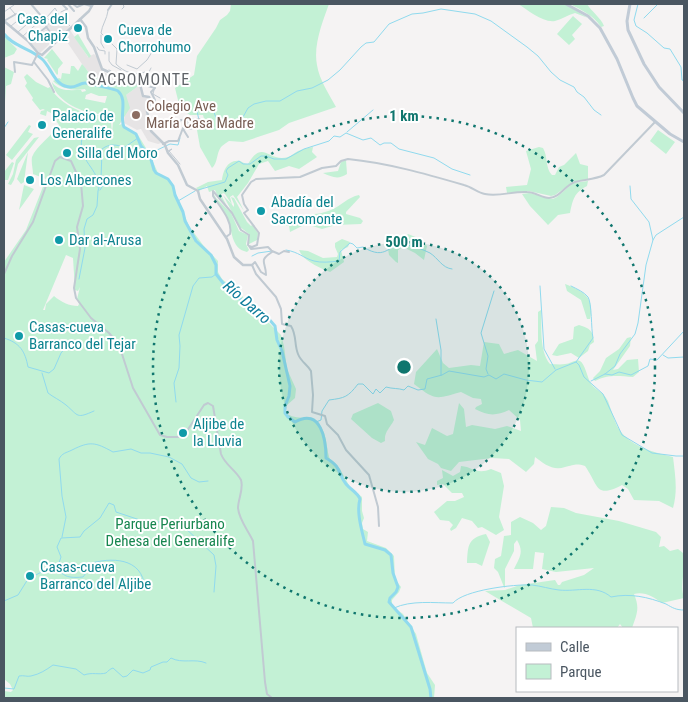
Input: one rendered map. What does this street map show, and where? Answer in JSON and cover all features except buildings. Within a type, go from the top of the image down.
[{"type":"main road","points":[[566,4],[588,16],[600,28],[617,59],[637,106],[670,134],[684,142]]},
{"type":"main road","points":[[630,4],[627,21],[628,30],[644,64],[652,78],[684,113]]},
{"type":"street","points":[[32,4],[42,17],[46,28],[56,38]]},
{"type":"street","points":[[60,13],[67,9],[62,4]]},
{"type":"street","points":[[68,4],[74,12]]},
{"type":"street","points":[[15,72],[14,62],[31,65],[38,55],[43,54],[56,38],[81,20],[92,5],[84,4],[79,7],[73,4]]},
{"type":"street","points":[[104,48],[101,43],[101,33],[108,10],[112,4]]},
{"type":"street","points":[[122,9],[124,7],[123,4]]},
{"type":"street","points":[[4,12],[14,5]]},
{"type":"street","points":[[10,8],[19,20]]},
{"type":"street","points":[[47,17],[55,8],[71,27]]},
{"type":"street","points":[[16,14],[4,21],[28,41],[38,55]]},
{"type":"street","points":[[10,27],[26,14]]},
{"type":"street","points":[[17,33],[34,18]]},
{"type":"street","points":[[22,37],[41,20]]},
{"type":"street","points":[[81,20],[86,24],[88,38],[94,47],[102,69],[133,83],[140,84],[143,96],[149,97],[151,102]]},
{"type":"street","points":[[28,41],[45,28]]},
{"type":"street","points":[[101,33],[117,49],[116,64],[123,70]]},
{"type":"street","points":[[97,47],[99,50],[105,51],[105,54]]},
{"type":"street","points":[[109,52],[110,63],[120,70],[135,75],[148,73]]},
{"type":"street","points":[[127,65],[138,68],[147,60],[152,52]]},
{"type":"street","points":[[34,62],[48,80],[54,92]]},
{"type":"street","points":[[151,68],[148,73],[148,84],[154,88]]},
{"type":"street","points":[[110,71],[114,74]]},
{"type":"street","points":[[122,74],[126,75]]},
{"type":"street","points":[[154,88],[151,92],[155,100],[151,102],[147,111],[150,129],[178,165],[187,185],[198,192],[239,262],[243,265],[254,263]]},
{"type":"street","points":[[154,88],[153,94],[160,98]]},
{"type":"street","points":[[174,127],[181,120],[200,119]]},
{"type":"street","points":[[188,120],[188,125],[186,124],[189,128]]},
{"type":"street","points":[[249,246],[257,245],[259,233],[245,214],[248,210],[242,199],[243,193],[251,182],[256,179],[300,177],[322,168],[336,166],[341,161],[348,159],[395,166],[434,176],[469,186],[484,194],[529,192],[550,198],[557,196],[572,182],[595,179],[604,175],[655,122]]},
{"type":"street","points":[[183,128],[197,127]]},
{"type":"street","points":[[165,147],[169,141],[178,141],[183,128]]},
{"type":"street","points":[[183,128],[188,137]]},
{"type":"street","points":[[165,147],[172,149],[169,151],[180,164]]},
{"type":"street","points":[[4,274],[12,256],[33,222],[55,161],[60,157],[68,159],[72,163],[81,183],[84,206],[77,227],[80,252],[75,280],[75,292],[81,306],[106,330],[119,346],[133,388],[160,435],[183,437],[204,405],[208,403],[213,406],[223,459],[239,477],[242,484],[238,509],[253,541],[264,682],[267,694],[272,698]]},
{"type":"street","points":[[226,237],[231,233],[231,229],[225,214],[213,196],[213,191],[216,192],[217,198],[230,211],[241,230],[250,237],[247,242],[250,249],[268,247],[279,254],[284,251],[289,252]]},
{"type":"street","points":[[254,263],[266,276],[264,258],[272,251]]},
{"type":"street","points":[[254,263],[254,270],[257,276],[276,297],[281,309],[282,324],[291,326],[295,332],[298,353],[303,363],[309,367],[312,373],[314,394],[312,412],[323,415],[327,424],[336,433],[346,450],[368,475],[378,506],[379,526]]},
{"type":"shaded area","points":[[58,15],[70,27],[40,53],[30,42],[46,29],[53,36],[46,26]]},
{"type":"shaded area","name":"Colegio Ave María Casa Madre","points":[[70,30],[88,57],[94,54],[97,57],[101,69],[107,74],[126,80],[119,82],[102,80],[92,76],[62,37]]},
{"type":"shaded area","name":"Colegio Ave María Casa Madre","points":[[140,85],[143,97],[148,98],[150,103],[146,113],[150,131],[161,143],[158,144],[148,141],[141,129],[137,130],[124,123],[126,95]]},
{"type":"green space","points":[[231,4],[329,4],[319,33],[316,57],[320,76],[336,107],[289,123],[279,130],[243,142],[229,141],[221,147],[212,168],[200,147],[197,130],[205,122],[203,115],[190,115],[180,108],[175,88],[194,75],[197,56],[220,20],[230,11]]},
{"type":"green space","points":[[518,4],[565,4],[588,18],[575,13],[555,21],[550,21],[536,16]]},
{"type":"green space","points":[[570,4],[587,4],[604,26],[601,27],[591,16]]},
{"type":"green space","points":[[573,16],[582,24],[572,35],[575,39],[569,45],[557,34]]},
{"type":"green space","points":[[78,34],[91,56],[89,58],[74,37]]},
{"type":"green space","points":[[4,36],[17,49],[14,54],[4,58]]},
{"type":"green space","points":[[52,49],[63,63],[58,69],[57,75],[48,59],[44,58]]},
{"type":"green space","name":"Parque Periurbano Dehesa del Generalife","points":[[82,64],[97,78],[116,82],[126,80],[140,85],[126,95],[130,108],[119,125],[122,124],[138,135],[158,173],[168,179],[189,226],[218,261],[218,272],[222,279],[236,290],[281,335],[287,369],[296,389],[295,398],[284,410],[292,416],[311,419],[319,424],[326,438],[331,462],[340,469],[350,487],[362,497],[364,518],[362,523],[363,529],[368,532],[367,541],[386,548],[394,556],[395,579],[401,587],[392,600],[392,606],[403,614],[416,634],[427,673],[435,685],[434,698],[4,698],[4,691],[11,692],[13,690],[4,679],[4,262],[26,230],[46,179],[33,174],[32,157],[59,125],[51,113],[47,111],[46,116],[40,114],[41,111],[45,110],[40,110],[32,100],[33,98],[25,86],[27,83],[24,77],[27,74],[36,82],[48,88],[50,87],[58,97],[76,109],[89,114],[108,115],[112,133],[113,122],[109,113],[96,114],[83,111],[69,104],[57,94],[52,82],[61,89],[77,90],[64,88],[53,81],[61,79],[62,73],[70,74],[71,66],[74,66],[78,71]],"holes":[[[91,93],[107,96],[105,103],[85,99],[86,95]],[[66,255],[73,258],[75,290],[78,291],[80,287],[77,299],[78,306],[62,302],[54,296],[46,304],[45,310],[43,310]]]},
{"type":"green space","points":[[4,67],[14,72],[11,84],[6,86],[4,104]]},
{"type":"green space","points":[[29,125],[31,126],[28,132],[33,134],[12,160],[6,155]]},
{"type":"green space","points":[[658,130],[675,142],[666,154],[650,141]]},
{"type":"green space","points":[[39,137],[18,164],[11,185],[8,184],[13,174],[16,160],[34,138]]},
{"type":"green space","points":[[313,147],[312,152],[317,157],[299,169],[289,166],[275,171],[268,161],[259,164],[237,197],[244,211],[233,195],[230,197],[232,205],[225,194],[221,195],[228,208],[218,197],[215,190],[209,192],[207,186],[199,191],[196,188],[208,182],[222,180],[225,170],[232,162],[240,161],[248,164],[253,156],[262,152],[281,158],[289,157],[301,150]]},
{"type":"green space","points":[[539,147],[545,151],[548,169],[552,175],[555,175],[559,167],[564,165],[576,153],[580,164],[588,166],[588,179],[573,182],[551,196],[529,191],[507,193],[506,187],[527,185],[531,169],[526,151]]},
{"type":"green space","points":[[28,152],[24,182],[21,184],[17,179]]},
{"type":"green space","points":[[346,160],[347,174],[344,176],[335,177],[323,173],[338,171],[341,162]]},
{"type":"green space","points":[[12,162],[14,163],[8,180],[4,180],[4,172]]},
{"type":"green space","points":[[588,181],[587,186],[579,191],[575,197],[570,213],[558,215],[548,225],[530,206],[522,194],[529,193],[553,199],[573,183]]},
{"type":"green space","points":[[24,185],[34,189],[19,210]]},
{"type":"green space","points":[[213,193],[231,213],[239,231],[248,235],[246,244],[249,250],[247,252],[235,243],[227,217]]},
{"type":"green space","points":[[223,195],[234,207],[231,197],[234,198],[247,222],[258,233],[257,240],[249,244],[249,234],[240,227]]},
{"type":"green space","points":[[359,195],[360,197],[346,214],[360,218],[363,221],[361,224],[336,225],[322,229],[306,224],[290,232],[289,226],[279,225],[278,222],[291,217],[317,214],[331,210]]},
{"type":"green space","points":[[408,234],[418,238],[427,246],[424,260],[403,247],[398,250],[398,263],[389,255],[388,249],[394,242],[401,242]]},
{"type":"green space","points":[[342,239],[350,242],[348,247],[341,250],[344,262],[330,272],[308,261],[299,250],[308,251],[323,258],[337,257],[335,243]]},
{"type":"green space","points":[[565,284],[582,292],[589,300],[591,305],[590,319],[587,319],[581,300],[567,291]]},
{"type":"green space","points":[[541,310],[544,352],[550,364],[567,364],[580,361],[592,385],[608,401],[617,426],[627,439],[641,447],[673,457],[676,489],[673,508],[659,501],[634,500],[628,489],[622,485],[607,491],[602,490],[585,466],[577,464],[557,468],[545,464],[535,457],[534,464],[526,472],[509,459],[492,458],[459,462],[451,471],[441,468],[438,464],[428,459],[416,442],[425,445],[432,428],[447,436],[453,434],[459,403],[464,409],[466,427],[472,425],[495,429],[507,426],[521,431],[520,420],[509,410],[496,414],[484,413],[475,409],[482,404],[481,399],[473,398],[461,392],[436,397],[414,384],[416,372],[437,349],[443,363],[449,368],[471,365],[480,366],[484,342],[499,344],[504,354],[518,350],[537,361],[535,345],[538,341],[538,312]]},
{"type":"green space","points":[[579,325],[586,327],[593,335],[594,342],[590,345],[588,351],[579,358],[571,353],[557,356],[552,355],[559,344],[573,339],[574,327]]},
{"type":"green space","points":[[631,337],[630,346],[613,370],[618,369],[627,360],[638,359],[639,372],[633,377],[609,376],[595,381],[593,378],[600,371],[606,358],[619,349],[627,338]]},
{"type":"green space","points":[[378,403],[391,411],[394,420],[386,433],[385,441],[381,443],[372,438],[351,419],[353,414]]},
{"type":"green space","points":[[461,466],[479,471],[491,469],[501,473],[504,486],[499,517],[504,530],[496,535],[482,527],[478,528],[472,521],[462,518],[456,528],[451,531],[450,529],[453,525],[449,521],[440,520],[434,512],[447,501],[455,501],[464,497],[462,493],[452,493],[443,484],[437,485],[437,481],[443,478],[442,470],[453,476],[460,472]]},
{"type":"green space","points":[[551,507],[564,508],[576,513],[619,521],[656,532],[661,537],[659,547],[664,546],[670,551],[678,549],[683,553],[682,587],[684,598],[662,603],[645,594],[634,594],[637,611],[632,627],[622,627],[620,624],[618,627],[533,627],[531,618],[485,591],[505,590],[520,585],[555,580],[560,585],[562,582],[584,575],[594,568],[556,572],[542,569],[544,553],[535,552],[533,569],[514,569],[521,551],[517,540],[505,569],[505,588],[498,572],[494,568],[495,559],[501,556],[504,536],[511,535],[511,522],[520,517],[533,523],[541,530],[546,526]]},
{"type":"green space","points":[[486,534],[490,542],[482,566],[476,563],[467,563],[470,544],[475,538]]},
{"type":"waterway","points":[[638,4],[634,20],[636,26],[664,48],[670,49],[681,67],[682,80],[684,81]]},
{"type":"waterway","points":[[644,18],[658,4]]},
{"type":"waterway","points":[[198,126],[200,125],[197,111],[204,105],[212,106],[217,121],[227,124],[243,117],[248,108],[254,104],[266,101],[280,101],[297,91],[312,88],[328,80],[361,47],[366,43],[374,42],[389,24],[412,14],[441,9],[475,14],[491,21],[538,56],[551,72],[560,80],[574,87],[594,110],[601,115]]},
{"type":"waterway","name":"Río Darro","points":[[4,34],[12,42],[42,59],[57,80],[65,86],[72,87],[85,83],[118,91],[123,103],[122,118],[124,127],[136,134],[141,146],[150,156],[156,173],[168,179],[173,186],[185,221],[196,241],[211,255],[216,265],[216,274],[223,283],[233,289],[239,298],[268,318],[275,326],[290,386],[285,413],[295,422],[304,419],[311,419],[316,422],[323,435],[326,458],[335,465],[343,480],[360,499],[359,516],[365,544],[385,550],[391,555],[393,573],[398,587],[389,602],[411,627],[431,698]]},
{"type":"waterway","points":[[347,132],[373,110]]},
{"type":"waterway","points":[[4,128],[8,122]]},
{"type":"waterway","points":[[57,129],[82,138],[81,146],[83,153],[96,175],[98,187]]},
{"type":"waterway","points":[[198,190],[225,182],[228,175],[226,171],[239,161],[243,164],[250,164],[261,156],[286,159],[304,149],[329,141],[334,136],[340,137],[346,133],[363,140],[371,138],[380,145],[391,143],[399,149],[434,158],[452,169],[470,175]]},
{"type":"waterway","points":[[79,279],[85,248],[84,229],[87,219],[93,215],[97,206],[101,180],[102,149],[110,145],[125,147],[138,138]]},
{"type":"waterway","points":[[144,149],[155,151],[170,144],[178,145],[180,138]]},
{"type":"waterway","points":[[100,190],[104,184]]},
{"type":"waterway","points":[[591,381],[615,366],[620,354],[635,334],[638,323],[646,265],[653,240],[649,222],[631,199],[630,186]]},
{"type":"waterway","points":[[178,201],[195,191]]},
{"type":"waterway","points":[[653,240],[656,235],[684,217]]},
{"type":"waterway","points":[[286,250],[314,261],[326,262],[339,261],[340,252],[350,243],[357,248],[363,247],[378,253],[395,246],[407,245],[430,253],[443,265],[452,269]]},
{"type":"waterway","points":[[252,256],[272,251]]},
{"type":"waterway","points":[[176,402],[174,383],[179,368],[179,335],[193,286],[199,278],[212,277],[216,274]]},
{"type":"waterway","points":[[540,286],[544,349],[555,369]]},
{"type":"waterway","points":[[571,286],[588,297],[593,338],[576,362]]},
{"type":"waterway","points":[[488,374],[486,369],[488,356],[481,333],[494,291]]},
{"type":"waterway","points":[[436,319],[441,350],[441,375]]},
{"type":"waterway","points":[[605,374],[612,375],[619,372],[631,375],[648,366],[650,359],[657,360],[684,331]]},
{"type":"waterway","points":[[4,338],[14,342],[21,348],[28,367],[49,373],[54,369],[61,353],[70,343]]},
{"type":"waterway","points":[[663,355],[668,358],[684,357]]},
{"type":"waterway","points":[[316,422],[321,420],[322,411],[329,400],[346,396],[358,384],[363,384],[373,394],[376,389],[380,393],[386,387],[404,390],[408,386],[418,390],[425,389],[427,379],[449,371],[484,377],[489,375],[496,379],[504,374],[542,382],[556,370],[576,362],[584,377],[603,394],[622,435],[652,453],[684,456]]},
{"type":"waterway","points":[[42,373],[48,393],[64,403],[76,414],[81,416],[94,411]]},
{"type":"waterway","points":[[62,537],[66,517],[59,459],[63,454],[78,447],[92,444],[102,446],[113,452],[131,449],[141,453],[169,457],[182,464],[191,478],[199,482],[208,481]]},
{"type":"waterway","points":[[4,601],[18,595],[28,579],[59,563],[61,557],[57,547],[61,538],[80,537],[84,531],[100,518],[109,503],[114,505],[116,512],[152,524],[165,520],[183,526],[214,555],[216,566],[214,592]]},
{"type":"waterway","points":[[50,568],[67,576],[83,577],[86,573],[85,565],[102,561],[120,561],[135,567],[141,573],[144,582]]},
{"type":"waterway","points":[[394,608],[415,603],[453,603],[459,598],[478,591],[532,585],[559,590],[593,590],[605,593],[611,597],[639,596],[684,610]]},
{"type":"waterway","points":[[4,688],[14,689],[19,676],[34,675],[43,672],[53,665],[76,669],[84,675],[106,673],[113,668],[123,677],[133,670],[143,673],[150,670],[151,667],[167,662],[171,658],[180,661],[206,663]]},
{"type":"place","name":"Casa del Chapiz","points":[[78,28]]},
{"type":"place","name":"Cueva de Chorrohumo","points":[[108,39]]},
{"type":"place","name":"Colegio Ave María Casa Madre","points":[[136,115]]},
{"type":"place","name":"Palacio de Generalife","points":[[42,125]]},
{"type":"place","name":"Silla del Moro","points":[[67,153]]},
{"type":"place","name":"Los Albercones","points":[[30,180]]},
{"type":"place","name":"Abadía del Sacromonte","points":[[261,211]]},
{"type":"place","name":"Dar al-Arusa","points":[[59,240]]},
{"type":"place","name":"Casas-cueva Barranco del Tejar","points":[[19,336]]},
{"type":"place","name":"Aljibe de la Lluvia","points":[[183,433]]},
{"type":"place","name":"Casas-cueva Barranco del Aljibe","points":[[30,576]]},
{"type":"district","name":"SACROMONTE","points":[[139,79]]}]
